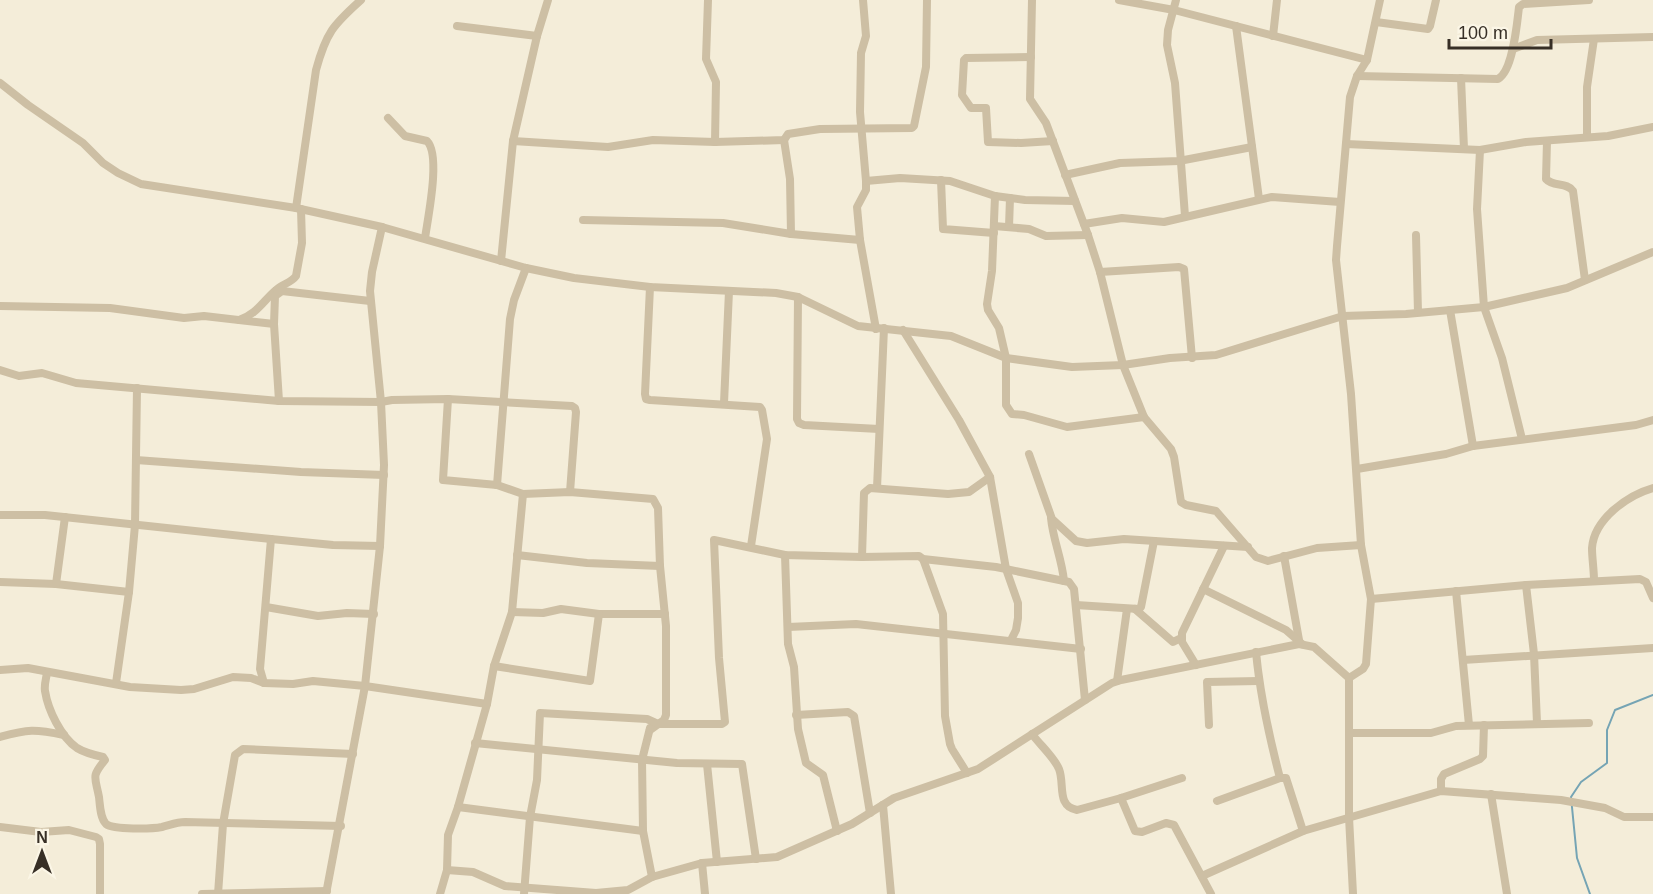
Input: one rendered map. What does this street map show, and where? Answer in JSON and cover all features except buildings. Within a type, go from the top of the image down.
[{"type":"street","points":[[238,320],[257,311],[276,289],[296,276],[302,243],[299,208],[315,70],[321,49],[336,22],[361,0]]},
{"type":"street","points":[[501,261],[513,141],[537,36],[548,0]]},
{"type":"street","points":[[708,0],[706,59],[716,82],[715,142]]},
{"type":"street","points":[[863,0],[866,36],[861,53],[862,128],[867,181],[866,190],[857,207],[860,240],[880,328],[877,488]]},
{"type":"street","points":[[791,234],[790,178],[784,140],[788,134],[820,129],[909,128],[914,126],[926,67],[927,0]]},
{"type":"street","points":[[1032,0],[1030,99],[1042,116],[1053,141],[1088,235],[1100,272],[1123,365],[1144,417],[1171,448],[1182,502],[1186,505],[1216,511],[1256,557],[1262,560],[1268,561],[1317,548],[1361,545]]},
{"type":"street","points":[[1119,0],[1174,10],[1367,60]]},
{"type":"street","points":[[1176,0],[1167,45],[1175,83],[1185,216]]},
{"type":"street","points":[[1273,36],[1277,0]]},
{"type":"street","points":[[1349,678],[1363,669],[1366,664],[1371,599],[1361,545],[1358,469],[1336,260],[1350,97],[1357,76],[1367,60],[1380,0]]},
{"type":"street","points":[[1376,22],[1428,29],[1436,0]]},
{"type":"street","points":[[1357,76],[1502,78],[1513,49],[1519,7],[1523,4],[1589,0]]},
{"type":"street","points":[[457,26],[537,36]]},
{"type":"street","points":[[1236,26],[1258,199]]},
{"type":"street","points":[[1513,49],[1537,40],[1653,38]]},
{"type":"street","points":[[1587,138],[1587,87],[1594,39]]},
{"type":"street","points":[[1031,57],[966,58],[962,95],[971,108],[986,108],[988,142],[1053,141]]},
{"type":"street","points":[[1461,78],[1464,149]]},
{"type":"street","points":[[0,82],[28,105],[83,143],[111,168],[141,184],[299,208],[425,238],[526,268],[574,278],[650,287],[776,293],[798,297],[858,326],[956,337],[1006,358],[1072,367],[1123,365],[1170,358],[1216,355],[1343,316],[1484,307],[1556,291],[1653,252]]},
{"type":"street","points":[[388,118],[401,133],[427,141],[432,150],[432,185],[425,238]]},
{"type":"street","points":[[1346,144],[1480,150],[1608,136],[1653,127]]},
{"type":"street","points":[[513,141],[608,147],[653,140],[715,142],[784,140]]},
{"type":"street","points":[[1547,141],[1547,182],[1569,186],[1573,191],[1585,280]]},
{"type":"street","points":[[1065,175],[1120,163],[1179,160],[1252,147]]},
{"type":"street","points":[[1480,150],[1478,209],[1484,307],[1502,358],[1522,439]]},
{"type":"street","points":[[867,181],[900,178],[940,180],[959,183],[995,196],[1032,201],[1075,201]]},
{"type":"street","points":[[940,180],[943,229],[1009,227],[1031,229],[1046,236],[1088,235]]},
{"type":"street","points":[[995,196],[993,261],[988,310],[999,328],[1006,358],[1006,405],[1012,414],[1067,427],[1144,417]]},
{"type":"street","points":[[1084,224],[1122,218],[1164,222],[1272,197],[1340,202]]},
{"type":"street","points":[[1009,227],[1010,198]]},
{"type":"street","points":[[583,220],[723,223],[791,234],[860,240]]},
{"type":"street","points":[[202,894],[327,892],[365,686],[380,546],[384,475],[381,402],[370,301],[372,272],[382,227]]},
{"type":"street","points":[[1416,235],[1418,312]]},
{"type":"street","points":[[1100,272],[1179,267],[1184,269],[1192,358]]},
{"type":"street","points":[[497,485],[511,309],[526,268]]},
{"type":"street","points":[[650,287],[646,399],[724,403],[760,407],[762,410],[767,439],[751,546]]},
{"type":"street","points":[[279,401],[274,324],[275,296],[282,291],[370,301]]},
{"type":"street","points":[[724,403],[729,291]]},
{"type":"street","points":[[798,297],[797,419],[799,423],[879,429]]},
{"type":"street","points":[[0,306],[110,309],[184,318],[204,316],[274,324]]},
{"type":"street","points":[[1450,310],[1473,446]]},
{"type":"street","points":[[903,330],[959,420],[990,477],[1006,569],[1017,603],[1018,618],[1011,640]]},
{"type":"street","points":[[0,370],[19,376],[39,373],[76,382],[279,401],[381,402],[448,399],[575,408],[570,492]]},
{"type":"street","points":[[116,683],[129,592],[135,525],[138,388]]},
{"type":"street","points":[[448,399],[443,480],[497,485],[523,494],[570,492],[653,500],[658,508],[667,650],[666,715],[650,730]]},
{"type":"street","points":[[1358,469],[1446,454],[1473,446],[1636,425],[1653,420]]},
{"type":"street","points":[[1029,453],[1051,517],[1052,529],[1063,565],[1064,581]]},
{"type":"street","points":[[136,460],[301,472],[384,475]]},
{"type":"street","points":[[862,557],[864,494],[870,488],[948,494],[969,492],[990,477]]},
{"type":"street","points":[[1594,581],[1592,547],[1606,518],[1627,498],[1653,488]]},
{"type":"street","points":[[440,894],[447,870],[446,844],[487,704],[494,666],[512,612],[523,494]]},
{"type":"street","points":[[0,515],[45,515],[333,545],[380,546]]},
{"type":"street","points":[[56,584],[65,517]]},
{"type":"street","points":[[1051,517],[1076,541],[1082,543],[1124,539],[1248,547]]},
{"type":"street","points":[[264,683],[260,669],[271,539]]},
{"type":"street","points":[[524,891],[530,817],[537,780],[539,715],[542,712],[647,719],[658,724],[722,724],[725,722],[718,651],[713,542],[716,539],[785,555],[919,556],[923,559],[1006,569],[1069,582],[1074,589],[1086,700]]},
{"type":"street","points":[[1076,605],[1131,609],[1141,607],[1154,541]]},
{"type":"street","points":[[1131,609],[1173,642],[1181,638],[1224,546]]},
{"type":"street","points":[[517,555],[587,563],[660,566]]},
{"type":"street","points":[[785,555],[788,644],[794,667],[796,715],[804,758],[806,763],[823,775],[837,831]]},
{"type":"street","points":[[1284,556],[1300,642]]},
{"type":"street","points":[[923,559],[944,614],[945,716],[952,749],[967,773]]},
{"type":"street","points":[[1371,599],[1526,585],[1643,579],[1653,598]]},
{"type":"street","points":[[0,582],[56,584],[129,592]]},
{"type":"street","points":[[1526,585],[1534,654],[1537,723]]},
{"type":"street","points":[[1203,589],[1286,630],[1300,642],[1314,647],[1349,678],[1349,817],[1353,894]]},
{"type":"street","points":[[1456,591],[1469,725]]},
{"type":"street","points":[[266,607],[318,616],[348,613],[374,614]]},
{"type":"street","points":[[512,612],[543,613],[561,609],[599,614],[665,614]]},
{"type":"street","points":[[1117,681],[1131,609]]},
{"type":"street","points":[[494,666],[590,681],[599,614]]},
{"type":"street","points":[[788,627],[856,624],[1011,640],[1081,650]]},
{"type":"street","points":[[1181,638],[1196,665]]},
{"type":"street","points":[[447,870],[473,872],[499,885],[524,891],[628,892],[652,877],[702,863],[756,860],[777,856],[852,824],[905,794],[978,769],[1117,681],[1300,642]]},
{"type":"street","points":[[1464,660],[1653,648]]},
{"type":"street","points":[[1256,652],[1258,681],[1280,778]]},
{"type":"street","points":[[0,670],[28,668],[130,687],[181,690],[194,689],[233,676],[251,678],[264,683],[292,684],[313,681],[365,686],[487,704]]},
{"type":"street","points":[[47,673],[45,693],[64,735],[75,747],[86,753],[103,757],[105,760],[99,765],[95,774],[102,815],[105,823],[110,826],[161,827],[179,822],[340,826]]},
{"type":"street","points":[[1209,725],[1207,682],[1258,681]]},
{"type":"street","points":[[796,715],[848,712],[854,716],[870,813]]},
{"type":"street","points":[[647,719],[650,730],[642,760],[643,831],[652,877]]},
{"type":"street","points":[[1349,733],[1431,733],[1469,725],[1589,723]]},
{"type":"street","points":[[1441,791],[1441,779],[1444,774],[1483,756],[1484,725]]},
{"type":"street","points":[[0,737],[36,729],[64,735]]},
{"type":"street","points":[[1032,735],[1058,766],[1063,801],[1067,806],[1077,810],[1182,778]]},
{"type":"street","points":[[476,743],[642,760],[708,764],[739,763],[744,767],[756,860]]},
{"type":"street","points":[[218,893],[223,824],[235,755],[238,751],[243,749],[353,754]]},
{"type":"street","points":[[708,764],[717,862]]},
{"type":"street","points":[[1217,801],[1280,778],[1288,780],[1303,831]]},
{"type":"street","points":[[1202,876],[1303,831],[1441,791],[1561,800],[1605,808],[1624,817],[1653,817]]},
{"type":"street","points":[[1491,794],[1507,894]]},
{"type":"street","points":[[1121,798],[1135,831],[1142,832],[1166,823],[1174,825],[1211,894]]},
{"type":"street","points":[[883,805],[891,894]]},
{"type":"street","points":[[458,807],[643,831]]},
{"type":"street","points":[[0,827],[41,832],[69,830],[99,839],[100,894]]},
{"type":"street","points":[[702,863],[705,894]]},
{"type":"waterway","points":[[1590,894],[1577,858],[1571,797],[1581,782],[1607,763],[1607,730],[1615,710],[1653,695]]}]
